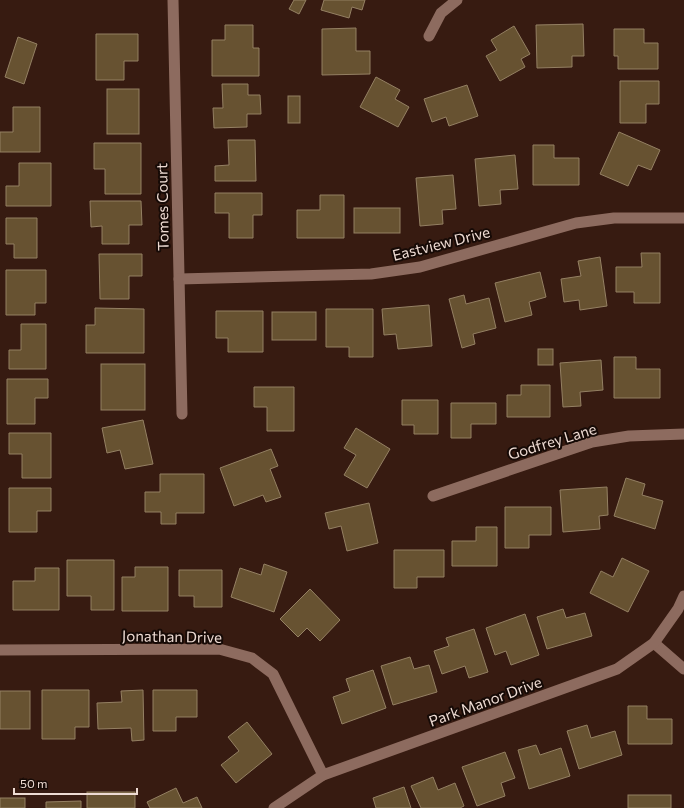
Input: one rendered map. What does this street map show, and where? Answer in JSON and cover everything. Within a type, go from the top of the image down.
[{"type":"street","name":"Tomes Court","points":[[172,0],[182,414]]},
{"type":"street","points":[[429,36],[441,13],[457,0]]},
{"type":"street","name":"Eastview Drive","points":[[179,279],[371,274],[420,267],[576,223],[614,218],[684,218]]},
{"type":"street","name":"Godfrey Lane","points":[[433,496],[592,442],[630,436],[684,434]]},
{"type":"street","name":"Park Manor Drive","points":[[274,808],[323,775],[617,669],[654,643],[678,610],[684,596]]},
{"type":"street","points":[[654,643],[684,669]]},
{"type":"street","name":"Jonathan Drive","points":[[0,650],[219,649],[252,658],[273,674],[323,775]]},
{"type":"building","points":[[294,0],[306,0],[299,14],[289,9]]},
{"type":"building","points":[[324,0],[365,0],[362,10],[352,7],[349,18],[321,10]]},
{"type":"building","points":[[583,24],[584,56],[572,56],[572,67],[537,68],[536,25]]},
{"type":"building","points":[[225,25],[253,25],[253,48],[259,48],[259,76],[212,76],[212,40],[225,40]]},
{"type":"building","points":[[514,26],[530,54],[521,59],[525,67],[500,81],[486,56],[497,50],[491,40]]},
{"type":"building","points":[[356,28],[356,51],[370,51],[370,74],[322,75],[322,29]]},
{"type":"building","points":[[614,29],[644,29],[644,43],[658,43],[658,69],[618,69],[618,56],[614,56]]},
{"type":"building","points":[[96,34],[138,34],[138,61],[124,61],[124,80],[96,80]]},
{"type":"building","points":[[18,37],[37,44],[24,84],[5,77]]},
{"type":"building","points":[[376,77],[400,90],[395,99],[409,107],[398,127],[360,107]]},
{"type":"building","points":[[620,81],[659,81],[659,104],[646,104],[646,123],[620,123]]},
{"type":"building","points":[[222,84],[248,84],[248,95],[260,95],[261,114],[247,114],[247,127],[214,128],[213,108],[223,108]]},
{"type":"building","points":[[467,85],[478,116],[449,126],[446,117],[432,122],[424,99]]},
{"type":"building","points":[[107,89],[139,89],[139,134],[107,134]]},
{"type":"building","points":[[288,96],[300,96],[300,123],[288,123]]},
{"type":"building","points":[[13,107],[40,107],[40,152],[0,152],[0,132],[13,132]]},
{"type":"building","points":[[619,132],[660,150],[651,170],[638,165],[628,186],[600,174]]},
{"type":"building","points":[[228,140],[255,140],[256,181],[215,181],[215,166],[229,165]]},
{"type":"building","points":[[94,143],[141,143],[141,194],[105,194],[105,169],[94,169]]},
{"type":"building","points":[[533,145],[554,145],[554,158],[579,158],[579,185],[533,185]]},
{"type":"building","points":[[515,155],[518,189],[500,190],[501,204],[479,206],[475,159]]},
{"type":"building","points":[[19,163],[51,163],[51,206],[6,206],[6,186],[19,186]]},
{"type":"building","points":[[453,175],[456,209],[442,210],[443,224],[420,226],[416,178]]},
{"type":"building","points":[[215,193],[262,193],[262,215],[253,215],[253,238],[229,238],[229,213],[215,213]]},
{"type":"building","points":[[320,195],[344,195],[344,238],[297,238],[297,210],[320,210]]},
{"type":"building","points":[[90,201],[141,201],[142,225],[129,225],[129,244],[102,244],[102,226],[91,227]]},
{"type":"building","points":[[354,208],[400,208],[400,233],[354,233]]},
{"type":"building","points":[[6,218],[37,218],[37,258],[14,258],[14,244],[6,244]]},
{"type":"building","points":[[641,253],[660,253],[660,303],[634,303],[634,292],[616,292],[616,267],[642,267]]},
{"type":"building","points":[[99,254],[142,254],[142,276],[129,276],[129,299],[100,299]]},
{"type":"building","points":[[600,257],[607,306],[580,310],[579,300],[564,302],[561,279],[581,276],[578,261]]},
{"type":"building","points":[[6,270],[46,270],[46,303],[35,303],[35,315],[6,315]]},
{"type":"building","points":[[540,272],[546,297],[529,302],[532,315],[505,322],[495,283]]},
{"type":"building","points":[[464,295],[466,304],[489,298],[496,328],[473,334],[475,344],[462,348],[449,299]]},
{"type":"building","points":[[429,305],[432,346],[398,349],[396,334],[384,335],[382,309]]},
{"type":"building","points":[[95,308],[144,309],[144,353],[86,353],[86,325],[95,325]]},
{"type":"building","points":[[326,309],[373,309],[373,357],[349,357],[349,347],[326,347]]},
{"type":"building","points":[[216,311],[263,311],[263,352],[228,352],[228,338],[216,338]]},
{"type":"building","points":[[272,312],[316,312],[316,340],[272,340]]},
{"type":"building","points":[[21,324],[46,324],[46,369],[9,369],[9,350],[21,350]]},
{"type":"building","points":[[538,349],[553,349],[553,365],[538,365]]},
{"type":"building","points":[[614,357],[636,357],[636,369],[660,369],[660,398],[614,398]]},
{"type":"building","points":[[601,360],[603,390],[580,392],[581,406],[563,407],[560,363]]},
{"type":"building","points":[[101,364],[145,364],[145,410],[101,410]]},
{"type":"building","points":[[7,379],[48,379],[48,398],[35,398],[35,424],[7,424]]},
{"type":"building","points":[[521,385],[550,385],[550,417],[507,417],[507,395],[521,395]]},
{"type":"building","points":[[254,387],[294,387],[294,431],[267,431],[267,407],[254,407]]},
{"type":"building","points":[[402,400],[438,400],[438,434],[414,434],[414,425],[402,425]]},
{"type":"building","points":[[451,403],[496,403],[496,424],[471,424],[471,438],[451,438]]},
{"type":"building","points":[[143,420],[153,464],[125,469],[120,450],[107,453],[102,428]]},
{"type":"building","points":[[356,428],[390,449],[367,488],[344,475],[356,455],[344,448]]},
{"type":"building","points":[[9,433],[51,433],[51,478],[22,478],[22,454],[9,454]]},
{"type":"building","points":[[271,449],[278,466],[270,469],[281,497],[266,502],[263,495],[234,506],[220,468]]},
{"type":"building","points":[[160,474],[204,474],[204,513],[176,513],[176,524],[161,524],[161,512],[145,512],[145,492],[160,492]]},
{"type":"building","points":[[626,478],[645,484],[642,495],[663,501],[655,529],[614,516]]},
{"type":"building","points":[[607,487],[608,515],[599,516],[600,529],[563,532],[560,490]]},
{"type":"building","points":[[9,488],[51,488],[51,511],[37,511],[37,532],[9,532]]},
{"type":"building","points":[[369,503],[378,543],[347,551],[341,526],[329,529],[325,513]]},
{"type":"building","points":[[505,507],[551,507],[551,535],[529,535],[529,548],[505,548]]},
{"type":"building","points":[[476,527],[497,527],[497,566],[452,566],[452,541],[476,541]]},
{"type":"building","points":[[394,550],[444,550],[444,577],[417,577],[417,588],[394,588]]},
{"type":"building","points":[[622,558],[649,571],[628,612],[590,593],[601,571],[613,577]]},
{"type":"building","points":[[67,560],[114,560],[114,610],[91,610],[91,596],[67,596]]},
{"type":"building","points":[[264,564],[287,572],[274,612],[231,597],[240,568],[261,575]]},
{"type":"building","points":[[135,567],[168,567],[168,611],[122,611],[122,577],[135,577]]},
{"type":"building","points":[[35,568],[59,568],[59,610],[13,610],[13,581],[35,581]]},
{"type":"building","points":[[179,570],[222,570],[222,607],[194,607],[194,596],[179,596]]},
{"type":"building","points":[[310,589],[340,620],[320,641],[307,628],[298,637],[280,619]]},
{"type":"building","points":[[563,609],[566,618],[585,613],[592,636],[547,649],[537,617]]},
{"type":"building","points":[[525,614],[539,655],[511,665],[506,651],[495,655],[486,628]]},
{"type":"building","points":[[474,629],[488,672],[469,678],[465,666],[442,674],[434,651],[449,646],[446,638]]},
{"type":"building","points":[[410,657],[414,669],[429,665],[437,692],[393,705],[381,666]]},
{"type":"building","points":[[373,670],[386,708],[342,724],[333,697],[350,691],[346,679]]},
{"type":"building","points":[[42,690],[89,690],[89,727],[75,727],[75,739],[42,739]]},
{"type":"building","points":[[143,690],[144,740],[132,741],[131,728],[98,729],[97,703],[122,702],[121,691]]},
{"type":"building","points":[[153,690],[197,690],[197,717],[176,717],[176,731],[153,731]]},
{"type":"building","points":[[0,691],[30,691],[30,729],[0,729]]},
{"type":"building","points":[[628,706],[647,706],[647,719],[672,719],[672,744],[628,744]]},
{"type":"building","points":[[247,722],[272,754],[236,783],[221,765],[239,751],[228,737]]},
{"type":"building","points":[[587,725],[591,738],[615,731],[622,755],[579,769],[567,731]]},
{"type":"building","points":[[536,745],[540,755],[561,748],[570,776],[529,789],[518,750]]},
{"type":"building","points":[[505,752],[515,778],[501,783],[505,796],[477,806],[462,767]]},
{"type":"building","points":[[433,777],[438,790],[455,783],[464,806],[460,808],[421,808],[411,786]]},
{"type":"building","points":[[404,787],[411,808],[376,808],[373,798]]},
{"type":"building","points":[[176,788],[183,803],[197,797],[202,808],[150,808],[147,802]]},
{"type":"building","points":[[87,792],[135,792],[135,808],[87,808]]},
{"type":"building","points":[[628,795],[671,795],[671,808],[628,808]]},
{"type":"building","points":[[0,798],[25,798],[25,808],[0,808]]},
{"type":"building","points":[[81,801],[81,808],[46,808],[46,802]]}]
